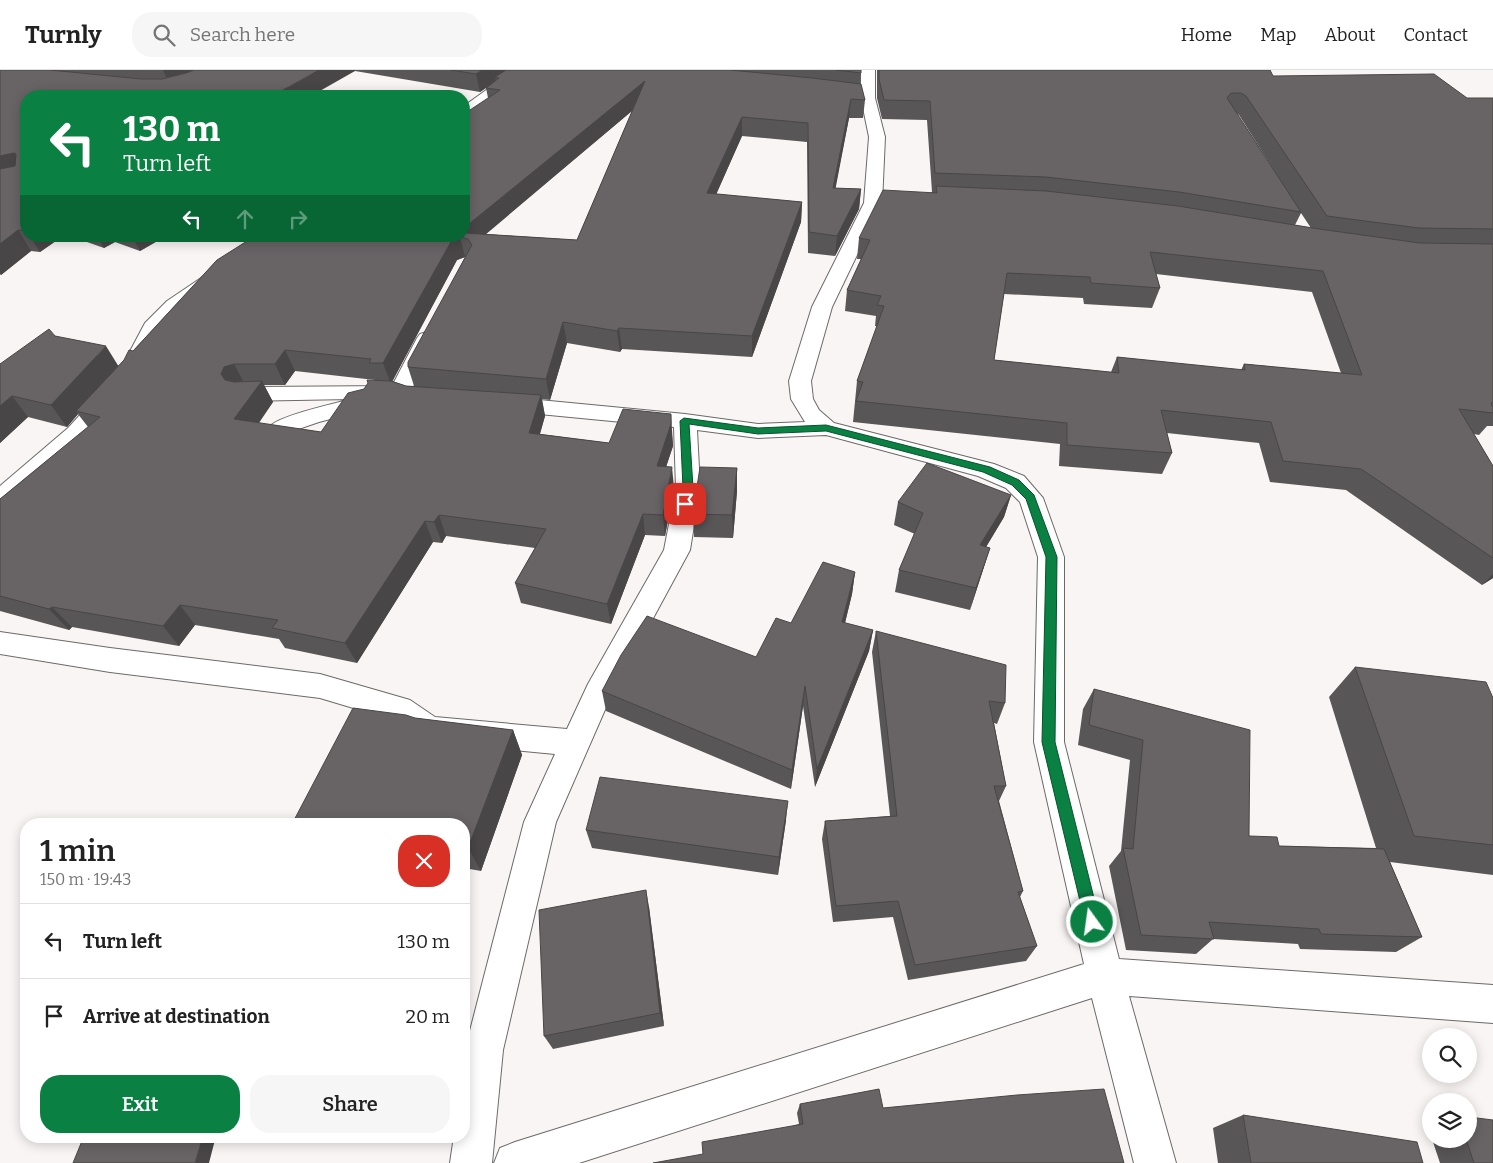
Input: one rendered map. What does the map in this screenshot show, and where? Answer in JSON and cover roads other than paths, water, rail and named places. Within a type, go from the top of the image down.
[{"type":"street","points":[[470,109],[523,70]]},
{"type":"street","points":[[826,428],[810,414],[802,398],[800,381],[822,307],[881,202],[877,137],[868,98],[868,70]]},
{"type":"street","points":[[849,96],[868,98]]},
{"type":"street","points":[[0,500],[76,433],[128,375],[152,327],[174,305],[231,267]]},
{"type":"street","points":[[402,393],[403,383],[435,324]]},
{"type":"street","points":[[278,429],[311,417],[402,393]]},
{"type":"street","points":[[245,394],[402,393],[414,398],[424,399]]},
{"type":"street","points":[[483,403],[684,421],[758,431],[826,428],[986,470],[1015,482],[1031,498],[1051,557],[1049,742],[1106,976],[1155,1163]]},
{"type":"street","points":[[471,1163],[484,1050],[540,822],[598,693],[676,550],[688,488],[684,421]]},
{"type":"street","points":[[0,643],[110,660],[320,686],[398,709],[429,729],[576,743]]},
{"type":"street","points":[[515,1163],[1106,976],[1493,1004]]}]
